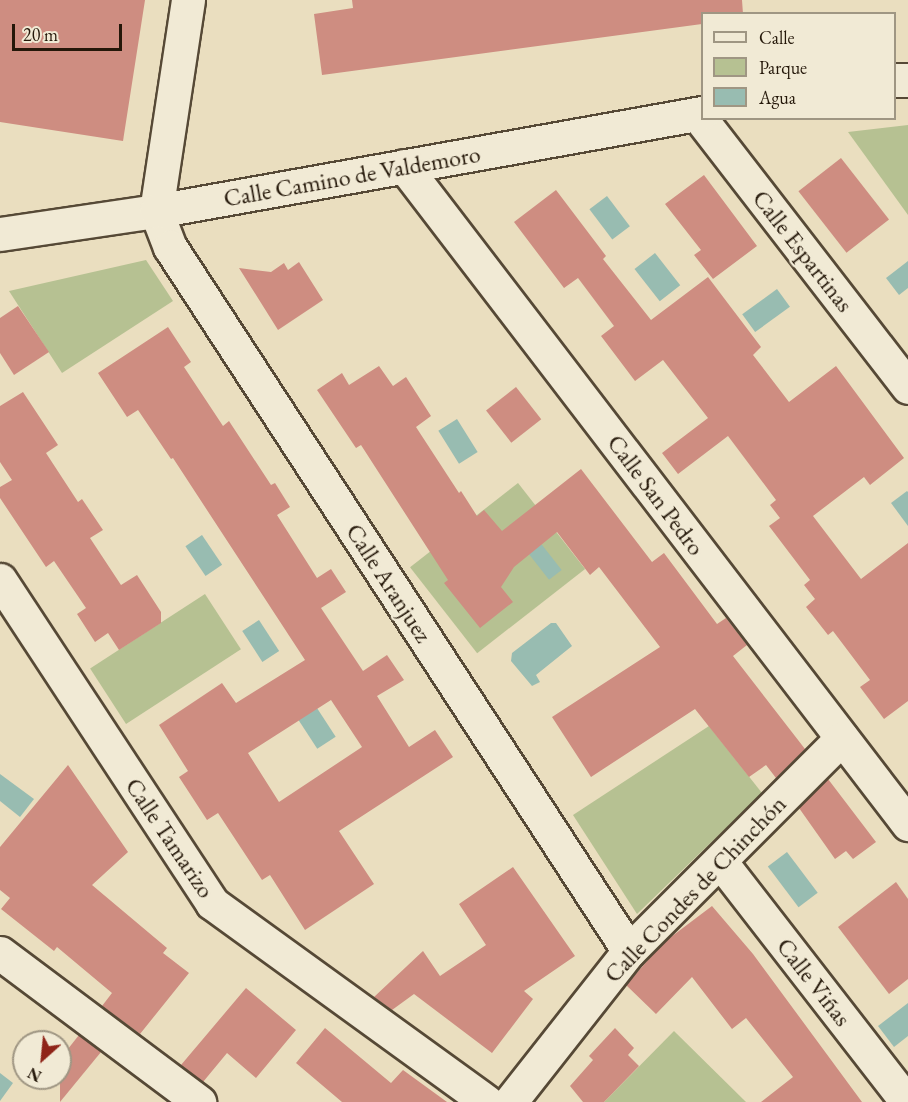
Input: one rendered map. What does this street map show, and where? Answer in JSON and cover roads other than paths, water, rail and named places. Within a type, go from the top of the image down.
[{"type":"street","points":[[156,211],[188,0]]},
{"type":"street","name":"Calle Camino de Valdemoro","points":[[0,234],[156,211],[700,113]]},
{"type":"street","name":"Calle Espartinas","points":[[705,120],[908,387]]},
{"type":"street","name":"Calle San Pedro","points":[[404,166],[908,824]]},
{"type":"street","name":"Calle Aranjuez","points":[[156,211],[170,247],[629,951]]},
{"type":"street","name":"Calle Tamarizo","points":[[0,580],[212,903],[487,1102]]},
{"type":"street","name":"Calle Condes de Chinchón","points":[[510,1102],[629,951],[842,738]]},
{"type":"street","name":"Calle Viñas","points":[[720,861],[908,1102]]},
{"type":"street","points":[[0,952],[200,1102]]},
{"type":"water","points":[[607,196],[630,226],[612,240],[589,209]]},
{"type":"water","points":[[655,253],[680,285],[660,301],[635,269]]},
{"type":"water","points":[[908,261],[908,288],[899,295],[886,278]]},
{"type":"water","points":[[777,289],[790,307],[755,332],[742,314]]},
{"type":"water","points":[[457,419],[478,452],[459,464],[438,431]]},
{"type":"water","points":[[908,492],[908,526],[891,503]]},
{"type":"water","points":[[521,518],[562,570],[549,580],[508,528]]},
{"type":"water","points":[[202,535],[222,565],[206,576],[185,546]]},
{"type":"water","points":[[259,620],[279,651],[262,662],[242,631]]},
{"type":"water","points":[[551,623],[556,623],[572,646],[536,675],[540,682],[532,686],[511,661],[512,653]]},
{"type":"water","points":[[315,705],[336,737],[317,749],[297,717]]},
{"type":"water","points":[[0,774],[34,799],[20,817],[0,801]]},
{"type":"water","points":[[787,852],[818,893],[799,907],[768,866]]},
{"type":"water","points":[[908,1003],[908,1036],[894,1047],[878,1026]]},
{"type":"water","points":[[0,1073],[12,1084],[0,1101]]}]
